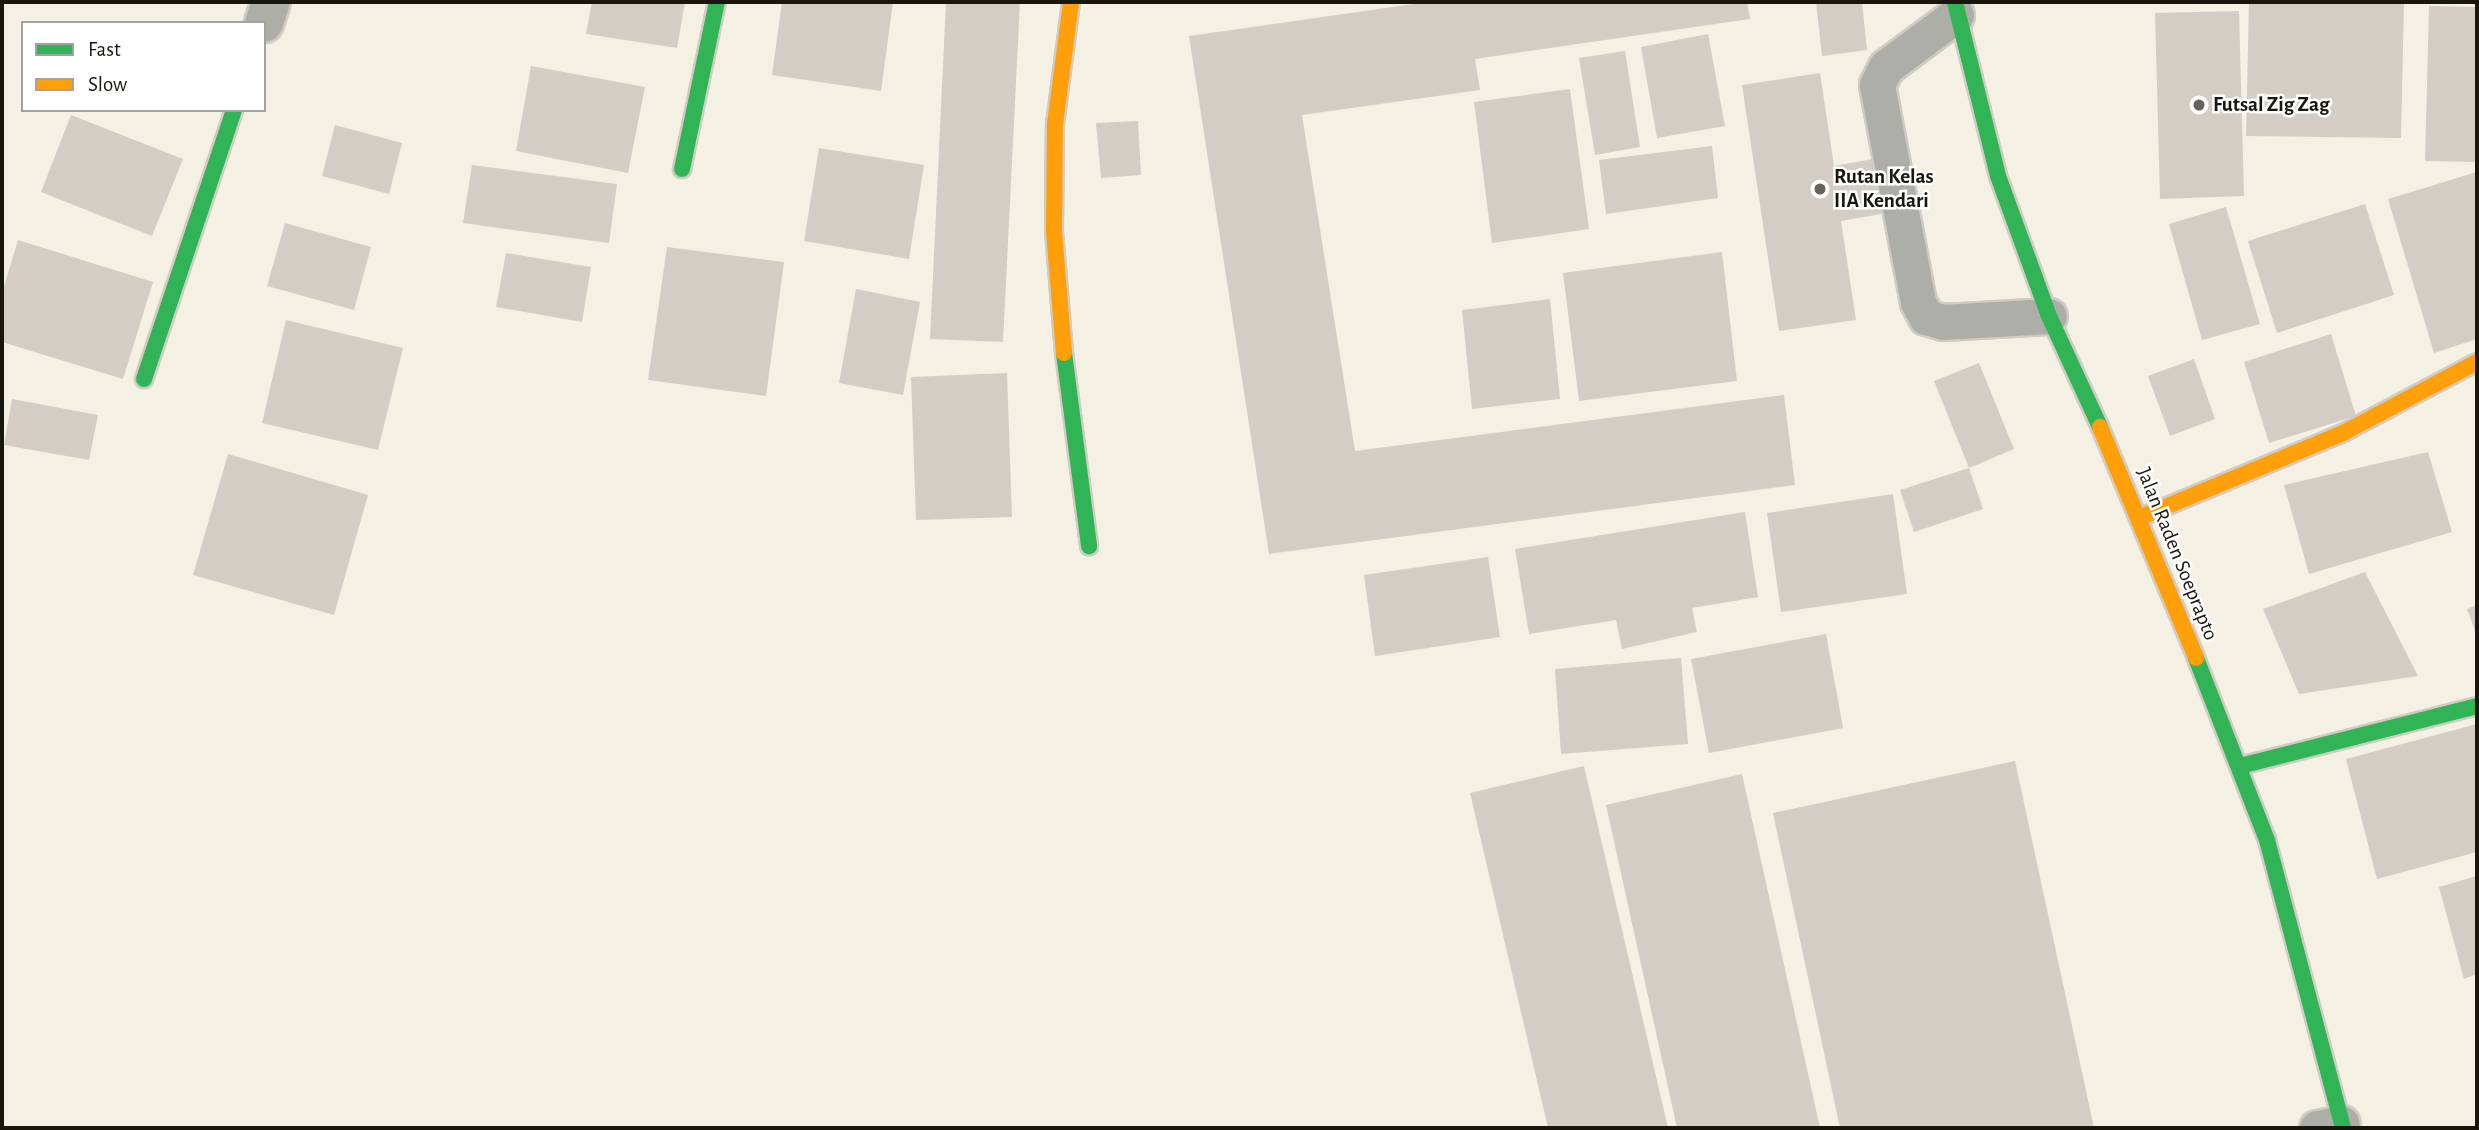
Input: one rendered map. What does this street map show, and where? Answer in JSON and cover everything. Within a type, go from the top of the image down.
[{"type":"main road","points":[[682,169],[716,2]]},
{"type":"main road","points":[[1071,2],[1055,124],[1054,232],[1065,371],[1089,546]]},
{"type":"main road","name":"Jalan Raden Soeprapto","points":[[1955,8],[1998,176],[2049,316],[2141,517],[2267,840],[2299,951],[2334,1126]]},
{"type":"main road","points":[[144,379],[233,112]]},
{"type":"main road","points":[[2141,517],[2343,433],[2477,362]]},
{"type":"main road","points":[[2240,766],[2477,706]]},
{"type":"street","points":[[265,21],[271,2]]},
{"type":"lane","points":[[1955,8],[1886,67],[1877,85],[1918,302],[1926,317],[1943,322],[2049,316]]},
{"type":"building","points":[[592,2],[685,2],[677,48],[586,34]]},
{"type":"building","points":[[782,2],[893,2],[881,91],[772,75]]},
{"type":"building","points":[[946,2],[1020,2],[1003,342],[930,339]]},
{"type":"building","points":[[1427,2],[1747,2],[1750,19],[1475,59],[1480,90],[1302,115],[1355,451],[1784,395],[1795,485],[1269,554],[1189,36]]},
{"type":"building","points":[[1816,2],[1862,2],[1867,50],[1822,56]]},
{"type":"building","points":[[2249,2],[2404,2],[2401,138],[2246,136]]},
{"type":"building","points":[[2429,6],[2477,7],[2477,162],[2425,161]]},
{"type":"building","name":"Futsal Zig Zag","points":[[2239,11],[2244,196],[2160,199],[2155,13]]},
{"type":"building","points":[[1708,34],[1725,126],[1657,138],[1641,47]]},
{"type":"building","points":[[1625,51],[1640,147],[1595,155],[1579,58]]},
{"type":"building","points":[[531,66],[645,87],[628,173],[516,151]]},
{"type":"building","name":"Rutan Kelas IIA Kendari","points":[[1820,73],[1834,166],[1878,158],[1887,213],[1841,221],[1856,320],[1779,331],[1742,85]]},
{"type":"building","points":[[1570,89],[1589,229],[1492,243],[1474,102]]},
{"type":"building","points":[[71,115],[183,159],[152,236],[41,192]]},
{"type":"building","points":[[1138,121],[1141,175],[1101,178],[1096,123]]},
{"type":"building","points":[[335,125],[402,143],[389,194],[322,176]]},
{"type":"building","points":[[1712,146],[1718,198],[1606,214],[1599,160]]},
{"type":"building","points":[[819,148],[924,165],[909,259],[804,241]]},
{"type":"building","points":[[472,165],[617,184],[609,243],[463,223]]},
{"type":"building","points":[[2477,172],[2477,339],[2434,353],[2388,199]]},
{"type":"building","points":[[2365,204],[2394,295],[2277,333],[2248,241]]},
{"type":"building","points":[[2226,207],[2260,324],[2202,340],[2169,224]]},
{"type":"building","points":[[285,223],[371,247],[354,310],[267,286]]},
{"type":"building","points":[[18,240],[153,282],[123,379],[2,342],[2,293]]},
{"type":"building","points":[[667,247],[784,262],[766,396],[648,380]]},
{"type":"building","points":[[1722,252],[1737,381],[1579,401],[1563,273]]},
{"type":"building","points":[[506,253],[591,267],[582,322],[496,307]]},
{"type":"building","points":[[856,289],[920,302],[903,395],[839,383]]},
{"type":"building","points":[[1550,299],[1560,399],[1472,409],[1462,310]]},
{"type":"building","points":[[286,320],[403,348],[378,450],[262,423]]},
{"type":"building","points":[[2331,334],[2356,416],[2269,443],[2244,362]]},
{"type":"building","points":[[2194,359],[2215,419],[2170,436],[2148,376]]},
{"type":"building","points":[[1979,363],[2014,449],[1969,468],[1934,381]]},
{"type":"building","points":[[1007,373],[1012,517],[916,520],[911,377]]},
{"type":"building","points":[[12,399],[98,415],[89,460],[4,445]]},
{"type":"building","points":[[2428,452],[2452,532],[2309,574],[2284,485]]},
{"type":"building","points":[[228,454],[368,495],[334,615],[193,575]]},
{"type":"building","points":[[1969,468],[1983,509],[1914,532],[1900,490]]},
{"type":"building","points":[[1893,494],[1907,594],[1781,612],[1767,513]]},
{"type":"building","points":[[1745,512],[1758,597],[1692,608],[1697,632],[1622,649],[1616,620],[1529,634],[1515,549]]},
{"type":"building","points":[[1488,557],[1500,637],[1375,656],[1364,575]]},
{"type":"building","points":[[2365,572],[2418,676],[2299,694],[2263,609]]},
{"type":"building","points":[[2477,605],[2477,636],[2467,609]]},
{"type":"building","points":[[1826,634],[1843,728],[1709,753],[1691,659]]},
{"type":"building","points":[[1681,658],[1688,744],[1561,754],[1555,669]]},
{"type":"building","points":[[2477,724],[2477,852],[2377,879],[2346,759]]},
{"type":"building","points":[[2015,761],[2094,1128],[1840,1128],[1773,813]]},
{"type":"building","points":[[1584,766],[1668,1128],[1548,1128],[1470,793]]},
{"type":"building","points":[[1742,774],[1820,1128],[1677,1128],[1606,805]]},
{"type":"building","points":[[2477,876],[2477,974],[2464,979],[2439,887]]},
{"type":"traffic: fast","points":[[682,169],[717,2]]},
{"type":"traffic: fast","points":[[1955,2],[1998,176],[2049,316],[2100,427]]},
{"type":"traffic: fast","points":[[144,379],[233,112]]},
{"type":"traffic: fast","points":[[1064,353],[1089,546]]},
{"type":"traffic: fast","points":[[2196,658],[2267,840],[2343,1128]]},
{"type":"traffic: fast","points":[[2240,766],[2477,706]]},
{"type":"traffic: slow","points":[[1064,353],[1054,232],[1055,124],[1071,2]]},
{"type":"traffic: slow","points":[[2141,517],[2343,433],[2477,362]]},
{"type":"traffic: slow","points":[[2100,427],[2196,658]]},
{"type":"place","name":"Futsal Zig Zag","points":[[2199,105]]},
{"type":"place","name":"Rutan Kelas IIA Kendari","points":[[1820,189]]}]
